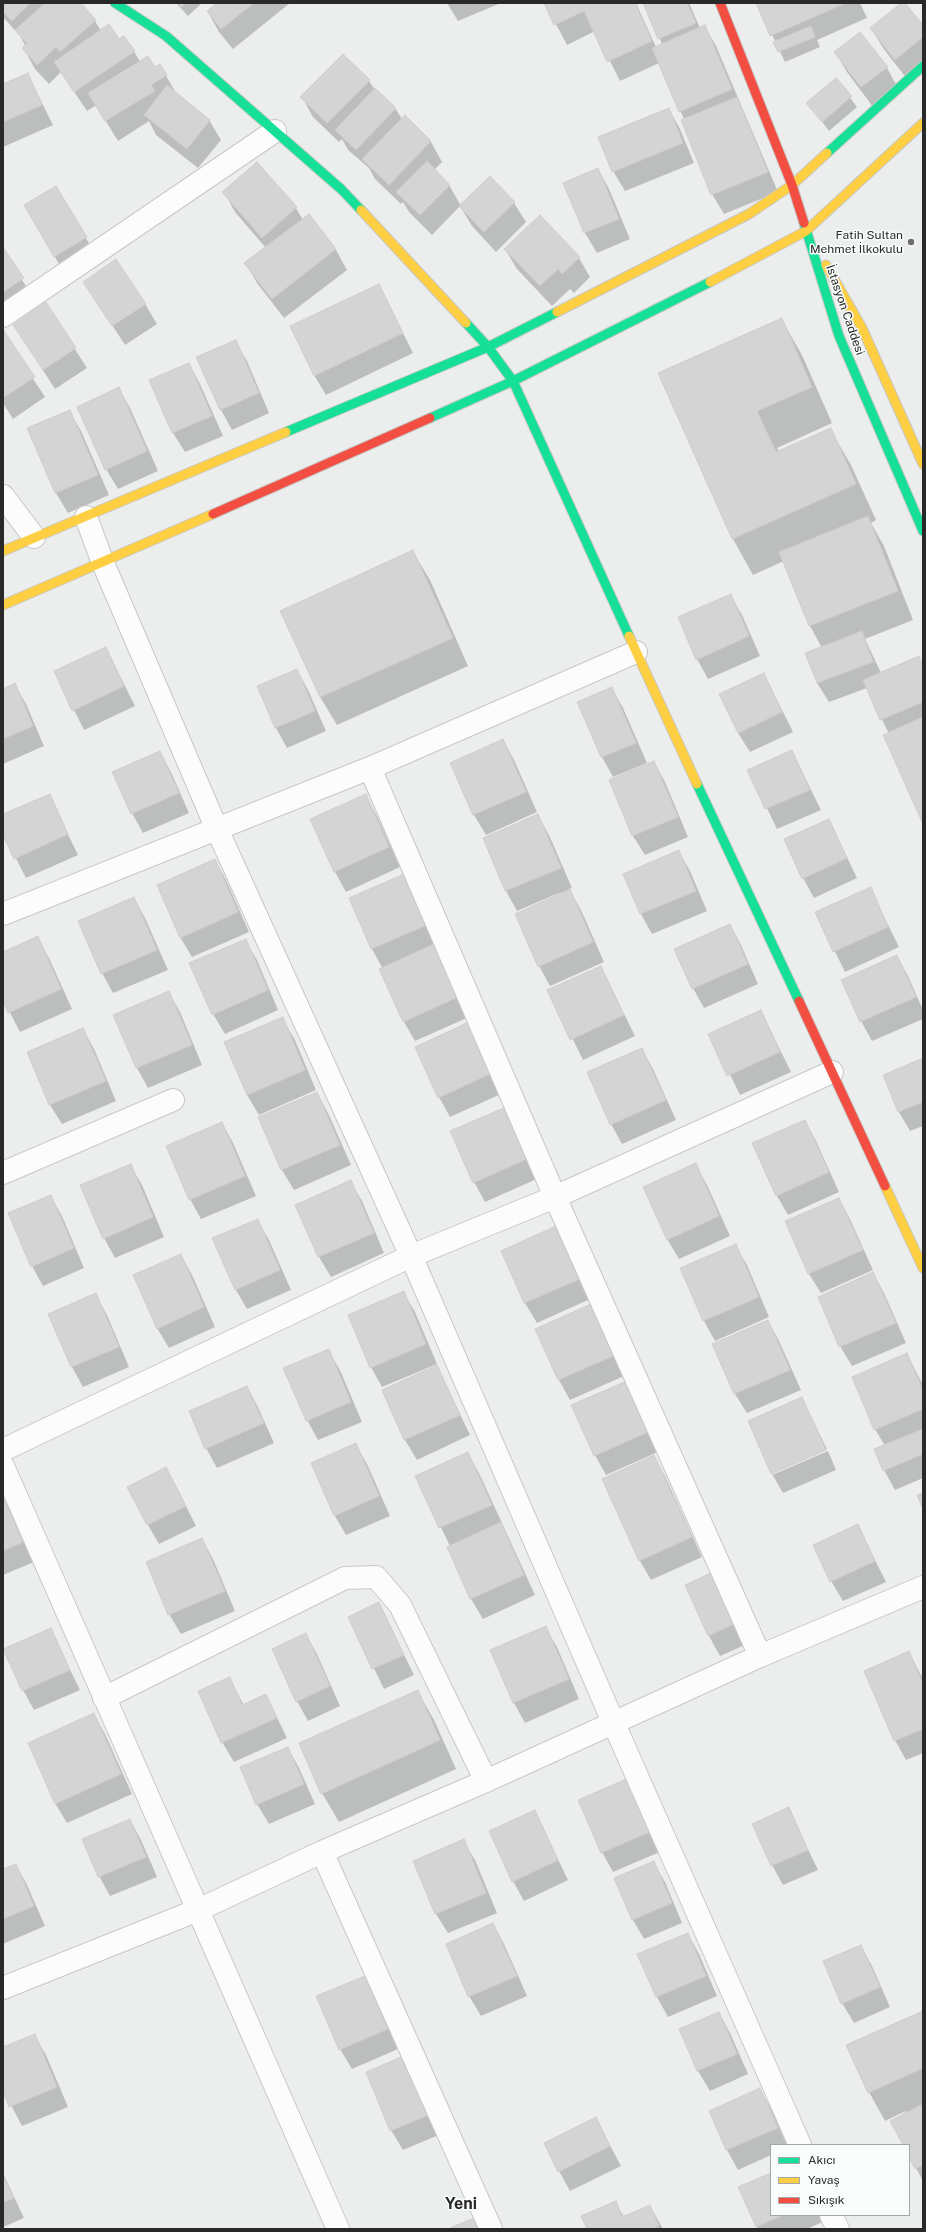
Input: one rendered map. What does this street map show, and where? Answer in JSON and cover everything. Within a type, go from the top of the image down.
[{"type":"main road","points":[[115,3],[166,36],[341,189],[488,347],[513,381],[636,652],[923,1268]]},
{"type":"main road","name":"İstasyon Caddesi","points":[[720,3],[792,185],[838,336],[923,531]]},
{"type":"main road","points":[[3,551],[488,347],[749,214],[792,185],[923,66]]},
{"type":"main road","points":[[3,605],[103,563],[513,381],[762,256],[806,231],[923,123]]},
{"type":"main road","points":[[806,231],[862,328],[923,464]]},
{"type":"street","points":[[3,316],[275,131]]},
{"type":"street","points":[[3,496],[34,537]]},
{"type":"street","points":[[86,517],[103,563],[216,827],[411,1256],[614,1724],[800,2144]]},
{"type":"street","points":[[3,914],[216,827],[370,768],[636,652]]},
{"type":"street","points":[[370,768],[554,1197],[760,1656]]},
{"type":"street","points":[[3,1450],[411,1256],[554,1197],[832,1072]]},
{"type":"street","points":[[3,1173],[173,1100]]},
{"type":"street","points":[[3,1466],[338,2229]]},
{"type":"street","points":[[104,1698],[345,1578],[376,1577],[400,1605],[486,1781]]},
{"type":"street","points":[[3,1988],[198,1910],[322,1852],[614,1724],[760,1656],[923,1588]]},
{"type":"street","points":[[322,1852],[490,2229]]},
{"type":"street","points":[[832,2216],[838,2229]]},
{"type":"building","points":[[3,3],[30,3],[12,21],[3,12]]},
{"type":"building","points":[[45,3],[81,3],[96,20],[60,52],[56,47],[37,65],[22,48],[27,44],[15,30]]},
{"type":"building","points":[[178,3],[186,3],[181,7]]},
{"type":"building","points":[[217,3],[254,3],[221,29],[207,11]]},
{"type":"building","points":[[544,3],[635,3],[652,41],[607,62],[584,11],[554,25]]},
{"type":"building","points":[[643,3],[687,3],[696,23],[658,39]]},
{"type":"building","points":[[756,3],[846,3],[770,36]]},
{"type":"building","points":[[901,3],[905,3],[923,25],[923,37],[895,60],[870,28]]},
{"type":"building","points":[[109,24],[119,39],[124,36],[135,51],[74,92],[54,62]]},
{"type":"building","points":[[705,25],[732,89],[679,112],[652,48]]},
{"type":"building","points":[[811,26],[815,37],[778,52],[773,42]]},
{"type":"building","points":[[860,32],[888,67],[861,87],[834,52]]},
{"type":"building","points":[[343,54],[370,80],[327,123],[300,97]]},
{"type":"building","points":[[148,56],[155,67],[160,64],[167,75],[151,85],[155,91],[105,121],[88,93]]},
{"type":"building","points":[[28,73],[42,105],[3,122],[3,84]]},
{"type":"building","points":[[836,78],[852,96],[822,122],[806,103]]},
{"type":"building","points":[[167,85],[210,120],[187,149],[144,115]]},
{"type":"building","points":[[375,88],[396,108],[356,150],[335,130]]},
{"type":"building","points":[[737,97],[768,172],[711,195],[681,120]]},
{"type":"building","points":[[669,108],[683,143],[612,172],[598,137]]},
{"type":"building","points":[[405,115],[431,141],[389,185],[362,159]]},
{"type":"building","points":[[427,161],[450,185],[420,215],[396,192]]},
{"type":"building","points":[[257,162],[297,207],[262,238],[222,192]]},
{"type":"building","points":[[598,168],[619,219],[584,233],[563,183]]},
{"type":"building","points":[[490,176],[515,202],[484,232],[459,206]]},
{"type":"building","points":[[56,186],[87,237],[54,257],[24,205]]},
{"type":"building","points":[[309,214],[336,249],[272,299],[244,263]]},
{"type":"building","points":[[540,215],[580,257],[562,274],[558,269],[540,286],[504,249]]},
{"type":"building","points":[[3,247],[24,278],[3,292]]},
{"type":"building","points":[[116,259],[146,304],[112,326],[83,282]]},
{"type":"building","points":[[379,284],[403,333],[314,376],[290,326]]},
{"type":"building","points":[[46,302],[76,348],[43,370],[13,325]]},
{"type":"building","points":[[782,318],[812,387],[757,411],[776,452],[831,428],[856,484],[732,539],[658,373]]},
{"type":"building","points":[[4,331],[35,377],[3,398],[3,332]]},
{"type":"building","points":[[236,340],[259,393],[220,410],[196,357]]},
{"type":"building","points":[[189,363],[212,416],[172,433],[149,380]]},
{"type":"building","points":[[119,387],[147,451],[105,470],[77,407]]},
{"type":"building","points":[[70,410],[98,475],[55,493],[27,428]]},
{"type":"building","points":[[868,516],[898,591],[809,626],[779,552]]},
{"type":"building","points":[[413,550],[453,638],[320,697],[280,611]]},
{"type":"building","points":[[731,594],[749,636],[696,660],[678,617]]},
{"type":"building","points":[[862,631],[873,662],[817,683],[805,653]]},
{"type":"building","points":[[106,647],[124,686],[72,711],[54,671]]},
{"type":"building","points":[[919,656],[923,666],[923,702],[880,720],[863,680]]},
{"type":"building","points":[[297,669],[315,711],[275,728],[257,686]]},
{"type":"building","points":[[764,673],[782,712],[738,733],[719,694]]},
{"type":"building","points":[[15,683],[33,726],[3,739],[3,689]]},
{"type":"building","points":[[612,687],[636,743],[601,757],[577,702]]},
{"type":"building","points":[[923,717],[923,824],[883,735]]},
{"type":"building","points":[[503,739],[526,792],[473,815],[450,763]]},
{"type":"building","points":[[792,750],[810,790],[765,809],[747,770]]},
{"type":"building","points":[[160,751],[179,793],[131,814],[112,772]]},
{"type":"building","points":[[654,761],[678,817],[632,836],[609,780]]},
{"type":"building","points":[[50,794],[68,834],[14,859],[3,835],[3,814]]},
{"type":"building","points":[[366,794],[389,847],[334,872],[310,819]]},
{"type":"building","points":[[538,814],[561,868],[505,891],[483,838]]},
{"type":"building","points":[[829,819],[847,858],[802,879],[784,839]]},
{"type":"building","points":[[679,850],[696,891],[640,914],[623,874]]},
{"type":"building","points":[[215,859],[238,912],[180,938],[157,885]]},
{"type":"building","points":[[404,874],[427,925],[371,949],[349,898]]},
{"type":"building","points":[[871,887],[888,927],[833,952],[815,912]]},
{"type":"building","points":[[570,889],[593,942],[538,967],[515,914]]},
{"type":"building","points":[[134,897],[157,950],[101,974],[78,921]]},
{"type":"building","points":[[730,924],[748,964],[692,989],[674,949]]},
{"type":"building","points":[[38,936],[61,989],[8,1013],[3,1001],[3,952]]},
{"type":"building","points":[[246,939],[268,990],[212,1015],[189,963]]},
{"type":"building","points":[[434,944],[458,997],[403,1022],[379,969]]},
{"type":"building","points":[[897,955],[916,997],[860,1022],[841,980]]},
{"type":"building","points":[[601,966],[624,1015],[570,1040],[547,990]]},
{"type":"building","points":[[169,991],[192,1045],[136,1068],[113,1015]]},
{"type":"building","points":[[761,1010],[780,1052],[727,1076],[708,1034]]},
{"type":"building","points":[[283,1017],[305,1070],[247,1095],[224,1042]]},
{"type":"building","points":[[469,1022],[492,1073],[438,1098],[415,1047]]},
{"type":"building","points":[[83,1028],[106,1081],[49,1105],[27,1052]]},
{"type":"building","points":[[642,1048],[666,1100],[610,1125],[587,1072]]},
{"type":"building","points":[[923,1058],[923,1102],[898,1112],[883,1075]]},
{"type":"building","points":[[317,1092],[340,1145],[281,1170],[258,1117]]},
{"type":"building","points":[[506,1107],[529,1158],[473,1183],[450,1131]]},
{"type":"building","points":[[805,1120],[829,1172],[776,1196],[752,1143]]},
{"type":"building","points":[[222,1122],[245,1176],[189,1200],[166,1146]]},
{"type":"building","points":[[696,1163],[719,1216],[667,1240],[643,1187]]},
{"type":"building","points":[[131,1164],[153,1217],[103,1239],[80,1185]]},
{"type":"building","points":[[351,1180],[374,1233],[318,1257],[295,1205]]},
{"type":"building","points":[[51,1195],[74,1248],[31,1267],[8,1213]]},
{"type":"building","points":[[839,1198],[863,1250],[808,1274],[785,1221]]},
{"type":"building","points":[[258,1219],[280,1270],[235,1290],[212,1238]]},
{"type":"building","points":[[556,1226],[580,1279],[524,1303],[501,1251]]},
{"type":"building","points":[[736,1244],[759,1297],[703,1321],[680,1268]]},
{"type":"building","points":[[181,1254],[204,1307],[157,1329],[133,1275]]},
{"type":"building","points":[[873,1272],[896,1323],[839,1347],[818,1297]]},
{"type":"building","points":[[404,1291],[426,1344],[370,1368],[348,1315]]},
{"type":"building","points":[[96,1293],[119,1347],[71,1367],[48,1314]]},
{"type":"building","points":[[591,1304],[613,1356],[558,1380],[535,1329]]},
{"type":"building","points":[[768,1320],[790,1370],[734,1394],[712,1344]]},
{"type":"building","points":[[329,1349],[351,1402],[306,1421],[283,1368]]},
{"type":"building","points":[[907,1353],[923,1390],[923,1409],[874,1430],[852,1377]]},
{"type":"building","points":[[437,1365],[460,1415],[404,1440],[382,1390]]},
{"type":"building","points":[[627,1381],[650,1431],[594,1456],[571,1405]]},
{"type":"building","points":[[247,1386],[264,1423],[205,1449],[189,1411]]},
{"type":"building","points":[[802,1397],[826,1450],[771,1474],[748,1421]]},
{"type":"building","points":[[923,1429],[923,1454],[883,1471],[874,1449]]},
{"type":"building","points":[[356,1443],[379,1496],[334,1516],[311,1463]]},
{"type":"building","points":[[468,1452],[492,1505],[439,1528],[415,1476]]},
{"type":"building","points":[[654,1455],[692,1537],[639,1561],[602,1479]]},
{"type":"building","points":[[166,1467],[186,1506],[147,1525],[127,1487]]},
{"type":"building","points":[[923,1493],[923,1509],[917,1495]]},
{"type":"building","points":[[5,1500],[23,1542],[3,1551],[3,1501]]},
{"type":"building","points":[[501,1522],[524,1575],[470,1599],[447,1547]]},
{"type":"building","points":[[858,1524],[875,1561],[830,1582],[813,1545]]},
{"type":"building","points":[[202,1538],[225,1591],[168,1615],[146,1562]]},
{"type":"building","points":[[711,1573],[734,1624],[708,1636],[685,1585]]},
{"type":"building","points":[[379,1602],[404,1655],[372,1669],[348,1617]]},
{"type":"building","points":[[546,1626],[569,1679],[513,1703],[490,1650]]},
{"type":"building","points":[[51,1628],[70,1670],[22,1691],[3,1649]]},
{"type":"building","points":[[306,1633],[330,1686],[296,1702],[272,1649]]},
{"type":"building","points":[[909,1651],[923,1684],[923,1729],[894,1741],[864,1671]]},
{"type":"building","points":[[230,1677],[242,1705],[266,1694],[277,1718],[221,1743],[198,1691]]},
{"type":"building","points":[[418,1690],[440,1740],[321,1794],[299,1743]]},
{"type":"building","points":[[94,1713],[121,1774],[55,1804],[28,1743]]},
{"type":"building","points":[[288,1747],[304,1784],[256,1805],[240,1767]]},
{"type":"building","points":[[629,1778],[652,1831],[601,1853],[578,1800]]},
{"type":"building","points":[[789,1807],[808,1850],[771,1866],[752,1824]]},
{"type":"building","points":[[535,1810],[558,1860],[512,1882],[489,1831]]},
{"type":"building","points":[[130,1819],[146,1857],[98,1877],[82,1839]]},
{"type":"building","points":[[464,1839],[486,1893],[435,1914],[413,1861]]},
{"type":"building","points":[[654,1861],[672,1903],[632,1920],[614,1878]]},
{"type":"building","points":[[16,1864],[34,1906],[3,1919],[3,1869]]},
{"type":"building","points":[[493,1923],[517,1976],[468,1997],[446,1944]]},
{"type":"building","points":[[688,1933],[706,1976],[656,1997],[637,1954]]},
{"type":"building","points":[[861,1945],[880,1987],[841,2004],[823,1961]]},
{"type":"building","points":[[365,1976],[388,2029],[339,2050],[316,1996]]},
{"type":"building","points":[[923,2011],[923,2068],[868,2093],[846,2045]]},
{"type":"building","points":[[719,2012],[737,2054],[697,2071],[679,2029]]},
{"type":"building","points":[[35,2034],[57,2087],[9,2107],[3,2092],[3,2047]]},
{"type":"building","points":[[406,2055],[431,2114],[390,2131],[366,2072]]},
{"type":"building","points":[[760,2088],[778,2128],[726,2150],[709,2111]]},
{"type":"building","points":[[923,2104],[923,2165],[915,2169],[910,2159],[910,2144],[902,2144],[890,2121]]},
{"type":"building","points":[[596,2117],[610,2146],[558,2172],[544,2143]]},
{"type":"building","points":[[770,2173],[770,2216],[781,2216],[756,2227],[738,2187]]},
{"type":"building","points":[[3,2175],[14,2198],[3,2202]]},
{"type":"building","points":[[616,2201],[622,2217],[650,2205],[659,2226],[652,2229],[587,2229],[581,2216]]},
{"type":"building","points":[[483,2214],[490,2229],[448,2229]]},
{"type":"traffic: fast","points":[[115,3],[166,36],[341,189],[361,210]]},
{"type":"traffic: fast","points":[[827,153],[923,66]]},
{"type":"traffic: fast","points":[[804,223],[839,336],[923,531]]},
{"type":"traffic: fast","points":[[430,418],[513,381],[710,282]]},
{"type":"traffic: fast","points":[[286,432],[488,347],[557,312]]},
{"type":"traffic: fast","points":[[466,323],[488,347],[513,381],[629,636]]},
{"type":"traffic: fast","points":[[697,784],[799,1001]]},
{"type":"traffic: slow","points":[[710,282],[806,231],[923,123]]},
{"type":"traffic: slow","points":[[557,312],[749,214],[792,185],[827,153]]},
{"type":"traffic: slow","points":[[361,210],[466,323]]},
{"type":"traffic: slow","points":[[826,265],[862,328],[923,464]]},
{"type":"traffic: slow","points":[[3,551],[286,432]]},
{"type":"traffic: slow","points":[[3,605],[213,514]]},
{"type":"traffic: slow","points":[[629,636],[697,784]]},
{"type":"traffic: slow","points":[[885,1186],[923,1268]]},
{"type":"traffic: jam","points":[[720,3],[792,185],[804,223]]},
{"type":"traffic: jam","points":[[213,514],[430,418]]},
{"type":"traffic: jam","points":[[799,1001],[885,1186]]},
{"type":"place","name":"Fatih Sultan Mehmet İlkokulu","points":[[911,242]]},
{"type":"district","name":"Yeni","points":[[461,2204]]}]
